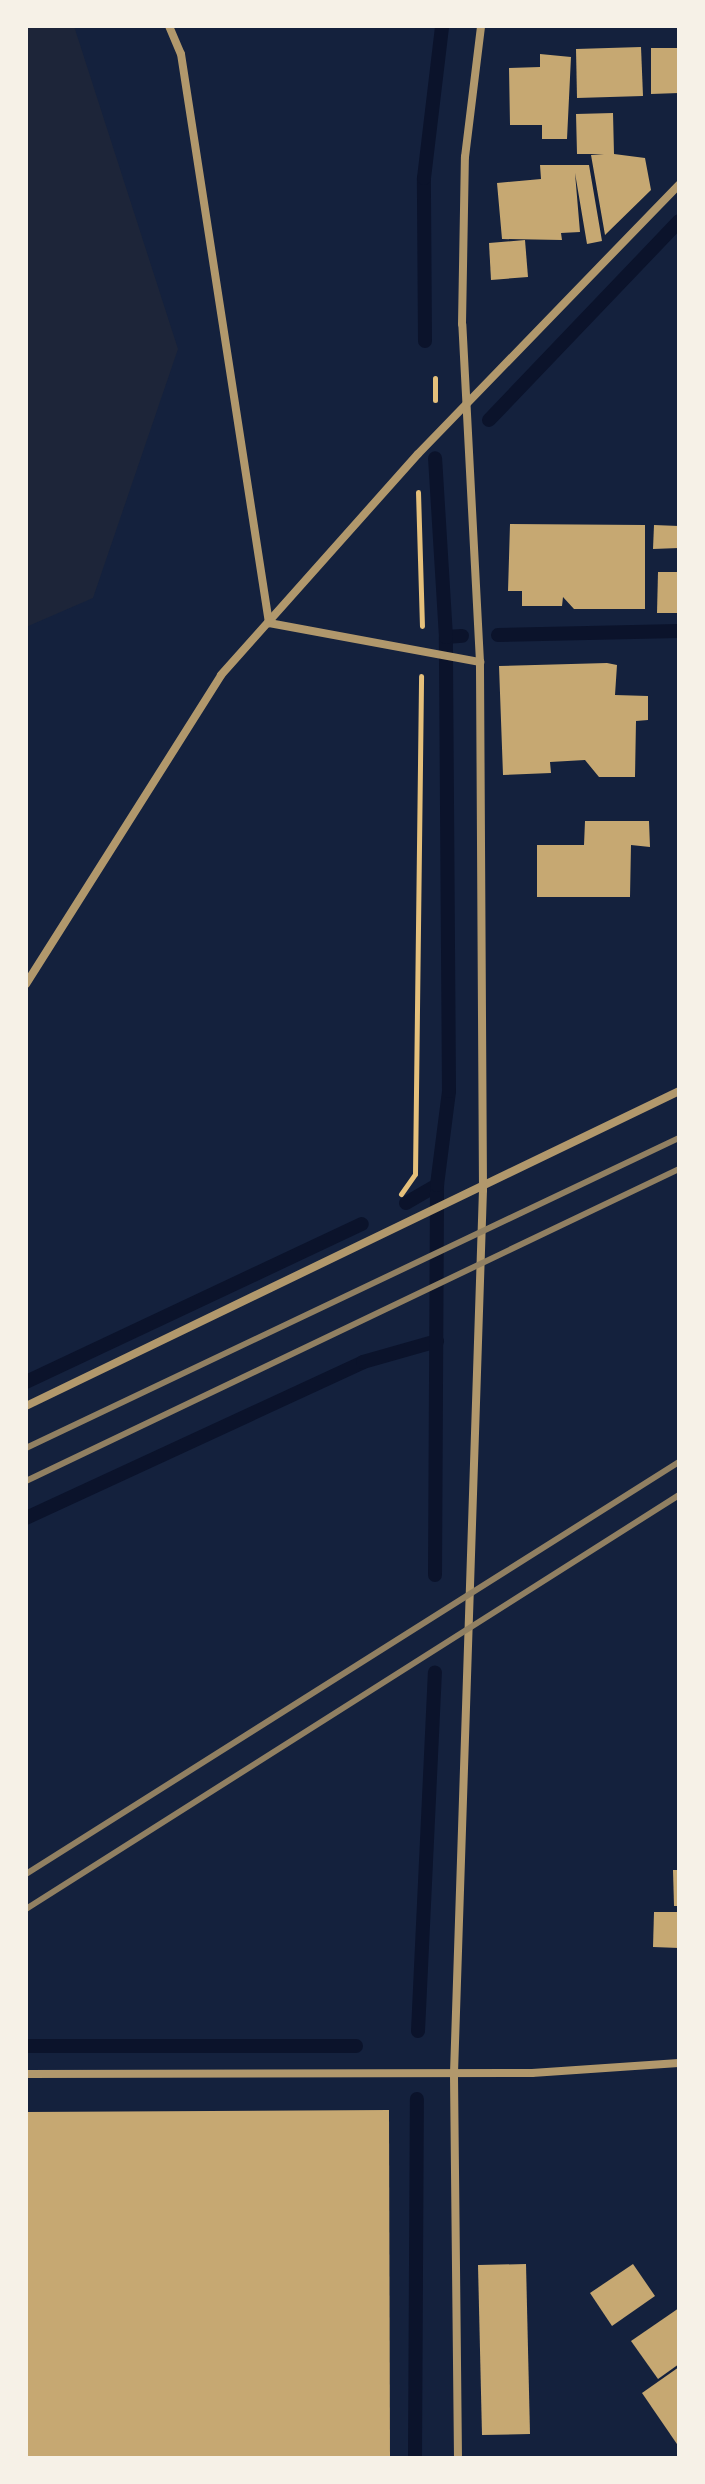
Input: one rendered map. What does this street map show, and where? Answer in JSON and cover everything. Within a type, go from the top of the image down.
[{"type":"street","points":[[169,26],[181,54],[269,623]]},
{"type":"street","points":[[458,2458],[454,2073],[474,1626],[483,1190],[480,662],[468,404],[465,157],[481,26]]},
{"type":"street","points":[[26,984],[199,706],[269,623],[468,404],[679,185]]},
{"type":"street","points":[[269,623],[435,659],[480,662]]},
{"type":"street","points":[[26,1406],[483,1190],[679,1091]]},
{"type":"street","points":[[26,2074],[454,2073],[679,2063]]},
{"type":"shaded area","points":[[26,26],[74,26],[178,349],[93,598],[26,627]]},
{"type":"building","points":[[641,47],[643,96],[577,98],[576,49]]},
{"type":"building","points":[[651,48],[679,48],[679,93],[651,94]]},
{"type":"building","points":[[540,54],[571,57],[567,139],[542,139],[542,125],[510,125],[509,68],[540,67]]},
{"type":"building","points":[[613,113],[614,154],[645,158],[651,190],[605,235],[591,155],[604,154],[577,154],[576,114]]},
{"type":"building","points":[[540,165],[589,165],[602,241],[587,244],[575,173],[580,232],[561,233],[562,240],[502,239],[497,183],[541,179]]},
{"type":"building","points":[[525,240],[528,277],[491,280],[489,243]]},
{"type":"building","points":[[510,524],[645,525],[645,609],[574,609],[563,597],[562,606],[522,606],[522,591],[508,591]]},
{"type":"building","points":[[654,525],[679,526],[679,548],[653,549]]},
{"type":"building","points":[[658,572],[679,572],[679,613],[657,613]]},
{"type":"building","points":[[617,665],[615,695],[648,696],[648,720],[636,721],[635,777],[599,777],[585,760],[550,762],[551,773],[503,775],[499,666]]},
{"type":"building","points":[[585,821],[649,821],[650,847],[631,845],[630,897],[537,897],[537,845],[584,845]]},
{"type":"building","points":[[673,1870],[679,1870],[679,1906],[674,1906]]},
{"type":"building","points":[[654,1912],[679,1912],[679,1948],[653,1947]]},
{"type":"building","points":[[389,2110],[390,2458],[26,2458],[26,2112]]},
{"type":"building","points":[[526,2264],[530,2434],[482,2435],[478,2265]]},
{"type":"building","points":[[633,2264],[655,2296],[612,2326],[590,2293]]},
{"type":"building","points":[[679,2308],[679,2364],[658,2379],[631,2341]]},
{"type":"building","points":[[679,2367],[679,2447],[642,2393]]},
{"type":"waterway","points":[[425,341],[424,178],[442,26]]},
{"type":"waterway","points":[[489,420],[679,221]]},
{"type":"waterway","points":[[435,458],[446,637],[449,1091],[437,1185],[435,1575]]},
{"type":"waterway","points":[[498,635],[679,631]]},
{"type":"waterway","points":[[446,637],[462,636]]},
{"type":"waterway","points":[[406,1203],[437,1185]]},
{"type":"waterway","points":[[26,1382],[362,1224]]},
{"type":"waterway","points":[[26,1518],[363,1362],[437,1341]]},
{"type":"waterway","points":[[418,2031],[435,1672]]},
{"type":"waterway","points":[[26,2046],[356,2046]]},
{"type":"waterway","points":[[415,2458],[417,2099]]},
{"type":"railway","points":[[26,1448],[679,1138]]},
{"type":"railway","points":[[26,1481],[679,1169]]},
{"type":"railway","points":[[26,1874],[679,1462]]},
{"type":"railway","points":[[26,1909],[679,1495]]}]
